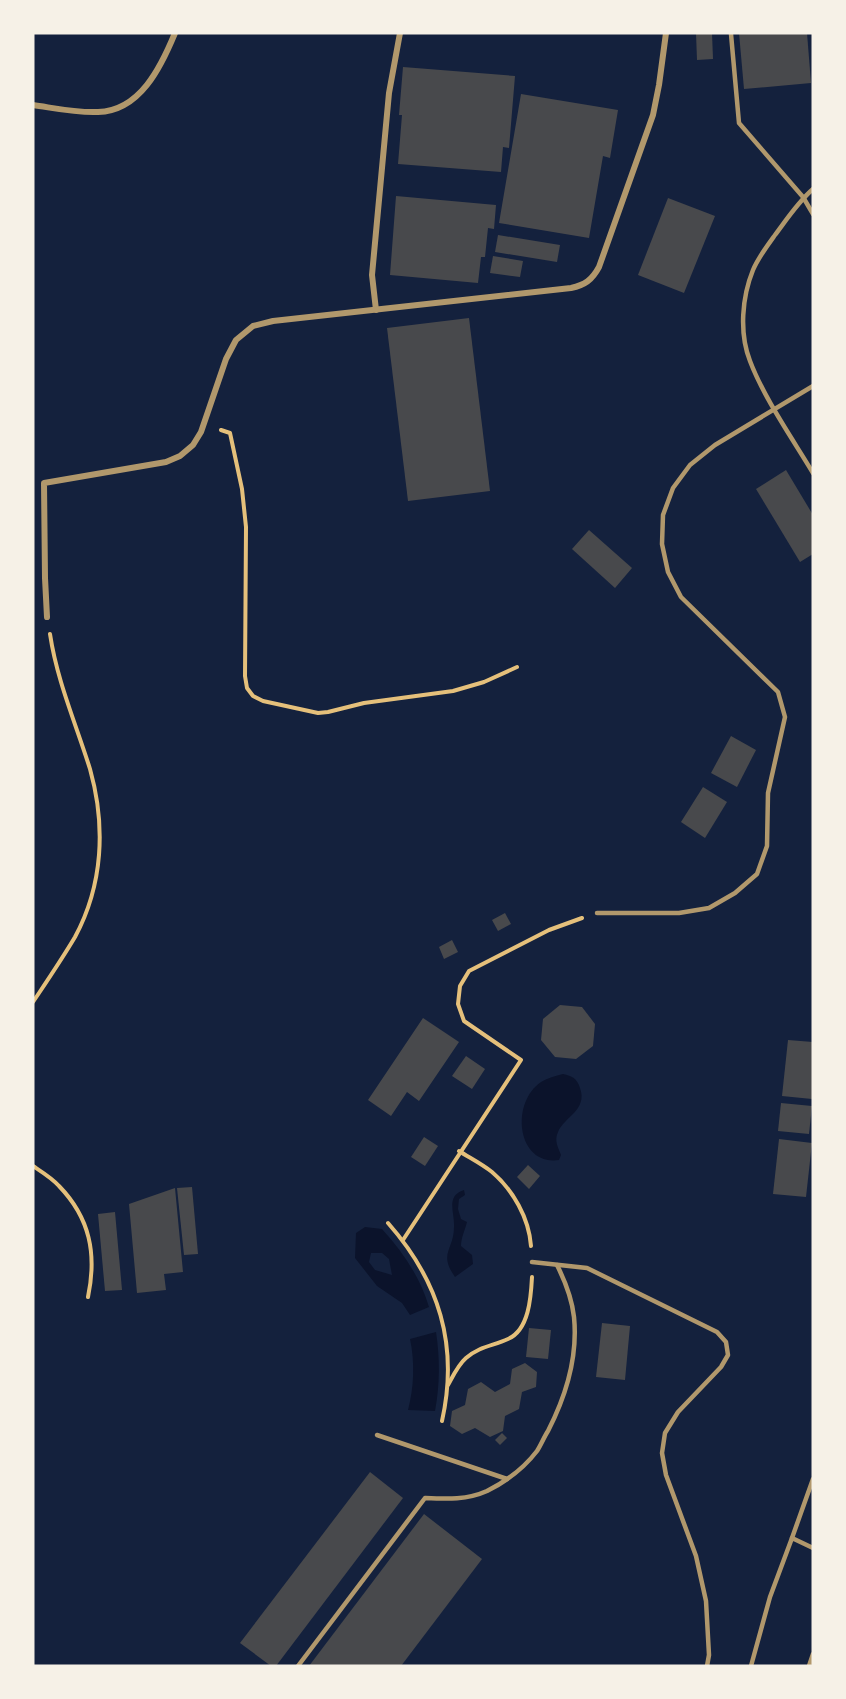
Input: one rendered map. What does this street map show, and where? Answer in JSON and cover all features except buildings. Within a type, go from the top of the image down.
[{"type":"street","points":[[33,105],[79,112],[101,112],[121,106],[139,95],[152,78],[174,33]]},
{"type":"street","points":[[376,310],[372,275],[390,93],[400,33]]},
{"type":"street","points":[[47,617],[44,483],[166,462],[180,456],[193,446],[226,359],[236,340],[253,326],[273,321],[571,288],[583,285],[593,278],[653,116],[666,33]]},
{"type":"lane","points":[[731,34],[739,123],[803,197],[813,214]]},
{"type":"lane","points":[[813,189],[803,197],[753,269],[745,299],[743,329],[749,359],[762,386],[813,473]]},
{"type":"lane","points":[[597,913],[680,913],[709,908],[735,893],[756,874],[767,846],[768,793],[785,717],[778,692],[681,597],[668,572],[662,544],[663,515],[673,488],[690,465],[715,445],[813,386]]},
{"type":"lane","points":[[532,1262],[587,1268],[717,1332],[726,1342],[728,1355],[721,1367],[678,1412],[665,1433],[662,1453],[666,1475],[696,1556],[706,1601],[709,1655],[707,1666]]},
{"type":"lane","points":[[298,1666],[425,1498],[455,1500],[486,1491],[515,1474],[538,1450],[567,1387],[574,1353],[574,1317],[566,1283],[557,1265]]},
{"type":"lane","points":[[377,1435],[507,1479]]},
{"type":"lane","points":[[751,1666],[770,1597],[813,1479]]},
{"type":"lane","points":[[792,1538],[813,1548]]},
{"type":"lane","points":[[809,1666],[813,1654]]},
{"type":"path","points":[[203,423],[230,433],[242,489],[247,547],[245,676],[247,688],[253,696],[263,701],[309,712],[328,712],[364,703],[453,692],[484,682],[517,667]]},
{"type":"path","points":[[33,1002],[74,937],[87,910],[100,854],[97,796],[53,656],[47,617]]},
{"type":"path","points":[[403,1240],[520,1060],[464,1020],[458,1004],[460,986],[469,971],[549,930],[597,913]]},
{"type":"path","points":[[448,1385],[464,1359],[477,1350],[510,1339],[520,1329],[528,1312],[531,1287],[530,1236],[522,1212],[509,1189],[491,1171],[459,1151]]},
{"type":"path","points":[[33,1166],[57,1184],[71,1199],[82,1217],[89,1236],[92,1257],[92,1277],[87,1297]]},
{"type":"path","points":[[388,1223],[403,1240],[427,1277],[442,1319],[448,1363],[448,1385],[442,1421]]},
{"type":"water","points":[[563,1074],[576,1080],[582,1096],[581,1102],[558,1132],[556,1141],[561,1155],[559,1160],[545,1159],[534,1153],[527,1143],[522,1117],[531,1092],[541,1082]]},
{"type":"water","points":[[464,1190],[465,1195],[459,1199],[458,1209],[461,1219],[467,1222],[461,1246],[472,1255],[473,1264],[455,1277],[447,1257],[453,1235],[452,1206],[455,1196]]},
{"type":"water","points":[[365,1227],[382,1229],[410,1265],[429,1307],[410,1315],[402,1303],[377,1286],[355,1258],[356,1233]],"holes":[[[371,1253],[382,1253],[389,1259],[392,1275],[375,1270],[369,1262]]]},
{"type":"water","points":[[436,1332],[439,1372],[435,1411],[408,1410],[413,1375],[410,1339]]}]
